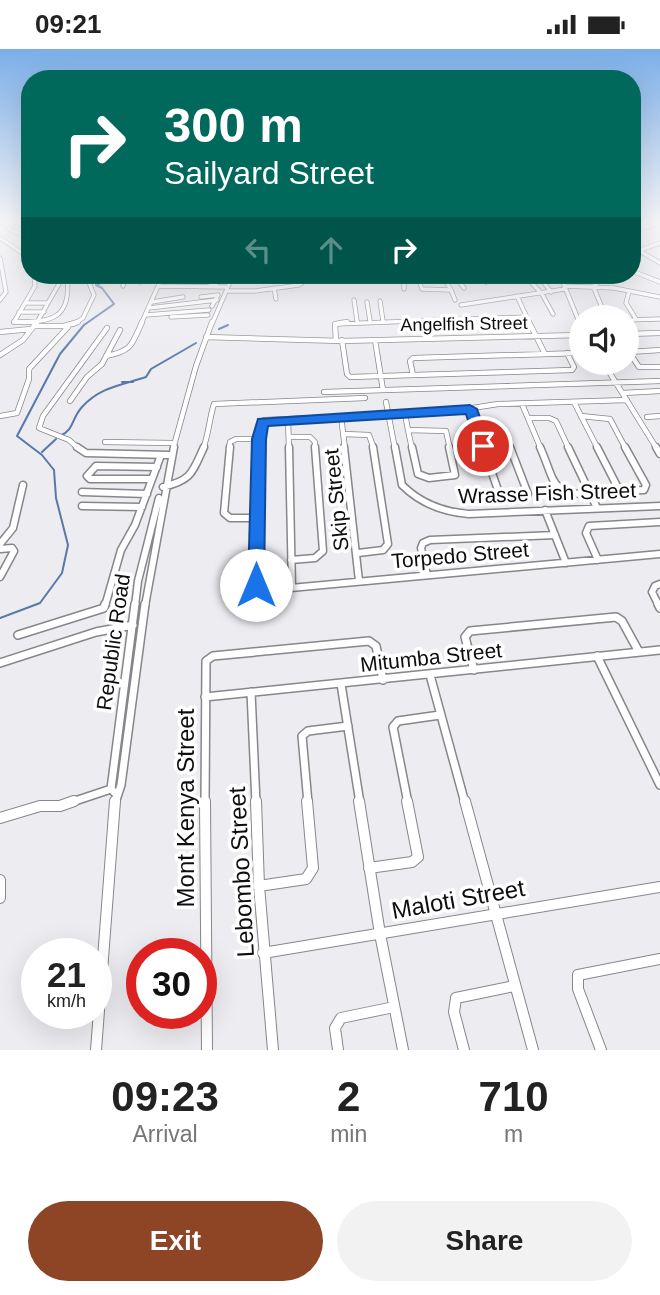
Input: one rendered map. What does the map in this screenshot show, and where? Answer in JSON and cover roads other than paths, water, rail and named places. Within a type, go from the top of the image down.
[{"type":"street","points":[[0,300],[6,292],[2,270]]},
{"type":"street","points":[[641,275],[660,282]]},
{"type":"street","points":[[36,284],[14,322],[34,326],[68,327],[80,322],[94,296],[89,284]]},
{"type":"street","points":[[0,355],[14,350],[44,312],[60,284]]},
{"type":"street","points":[[0,333],[54,319],[64,311],[69,291],[68,284]]},
{"type":"street","points":[[212,284],[227,289],[274,288],[301,284]]},
{"type":"street","name":"Republic Road","points":[[96,1050],[113,792],[140,572],[172,443],[212,310],[229,284]]},
{"type":"street","points":[[276,299],[274,288],[277,284]]},
{"type":"street","points":[[404,284],[404,289]]},
{"type":"street","points":[[420,284],[422,289],[451,290]]},
{"type":"street","points":[[447,284],[455,300]]},
{"type":"street","points":[[461,284],[464,288]]},
{"type":"street","points":[[533,284],[553,314]]},
{"type":"street","points":[[545,284],[551,292]]},
{"type":"street","points":[[563,284],[572,305]]},
{"type":"street","points":[[594,284],[602,305]]},
{"type":"street","points":[[106,356],[129,350],[158,286],[220,287]]},
{"type":"street","points":[[290,286],[293,292]]},
{"type":"street","points":[[461,305],[542,294],[564,287],[595,287],[659,297],[655,306]]},
{"type":"street","points":[[627,305],[629,291]]},
{"type":"street","points":[[152,302],[219,296],[212,310]]},
{"type":"street","points":[[517,296],[545,354]]},
{"type":"street","points":[[149,308],[217,300]]},
{"type":"street","points":[[354,300],[357,321]]},
{"type":"street","points":[[380,301],[383,321]]},
{"type":"street","points":[[367,302],[370,321]]},
{"type":"street","points":[[25,303],[48,303]]},
{"type":"street","points":[[176,310],[212,310]]},
{"type":"street","points":[[145,317],[212,310]]},
{"type":"street","points":[[19,312],[44,312]]},
{"type":"street","points":[[413,375],[410,361],[413,358],[566,353],[573,370],[380,377],[349,376],[336,324],[357,321],[526,317]]},
{"type":"street","points":[[639,320],[660,319]]},
{"type":"street","points":[[0,416],[17,413],[29,379],[29,369],[68,327]]},
{"type":"street","points":[[107,328],[43,416],[40,428],[51,430],[57,437],[70,441],[76,449],[86,453],[169,455]]},
{"type":"street","points":[[70,401],[102,363],[120,330]]},
{"type":"street","points":[[639,334],[660,333]]},
{"type":"street","name":"Angelfish Street","points":[[206,336],[341,341],[569,335]]},
{"type":"street","points":[[375,340],[383,390]]},
{"type":"street","points":[[660,350],[629,353],[639,367],[660,367]]},
{"type":"street","points":[[83,362],[102,363]]},
{"type":"street","points":[[611,375],[660,454]]},
{"type":"street","points":[[324,392],[660,381]]},
{"type":"street","points":[[65,387],[80,387]]},
{"type":"street","points":[[623,393],[660,391]]},
{"type":"street","points":[[163,487],[183,482],[192,474],[210,432],[209,420],[214,404],[365,398]]},
{"type":"street","points":[[259,439],[236,439],[230,442],[224,513],[230,518],[257,518],[259,439],[262,422],[522,404],[627,400]]},
{"type":"street","name":"Wrasse Fish Street","points":[[386,402],[401,481],[413,494],[443,510],[462,514],[660,506]]},
{"type":"street","points":[[574,402],[581,416],[617,486],[624,491],[644,490],[646,485],[611,419],[581,416]]},
{"type":"street","points":[[522,404],[559,491],[566,494],[591,495]]},
{"type":"street","points":[[470,409],[499,493],[512,498],[526,495],[528,492],[503,427],[496,423],[476,425]]},
{"type":"street","points":[[405,414],[408,430],[418,474],[429,478],[455,475],[446,431],[408,430]]},
{"type":"street","name":"Skip Street","points":[[341,416],[359,581]]},
{"type":"street","points":[[647,417],[660,416]]},
{"type":"street","points":[[528,418],[549,418],[556,421],[597,508]]},
{"type":"street","points":[[288,419],[292,588]]},
{"type":"street","points":[[344,434],[369,435],[372,438],[388,544],[383,550],[358,553]]},
{"type":"street","points":[[289,437],[310,437],[316,442],[323,551],[316,558],[291,560]]},
{"type":"street","points":[[106,442],[172,443]]},
{"type":"street","points":[[18,635],[104,608],[122,547],[142,507],[161,455]]},
{"type":"street","points":[[152,479],[90,479],[87,476],[96,466],[157,467]]},
{"type":"street","points":[[0,577],[14,551],[12,548],[0,547],[13,528],[23,485]]},
{"type":"street","points":[[82,492],[160,497]]},
{"type":"street","name":"Republic Road","points":[[113,792],[121,785],[160,497]]},
{"type":"street","points":[[82,506],[142,507]]},
{"type":"street","points":[[545,510],[566,563]]},
{"type":"street","name":"Torpedo Street","points":[[257,518],[256,583],[262,589],[660,554]]},
{"type":"street","points":[[598,560],[586,533],[589,526],[660,522]]},
{"type":"street","points":[[427,575],[421,548],[423,543],[430,540],[555,535]]},
{"type":"street","points":[[660,584],[654,586],[652,592],[660,608]]},
{"type":"street","points":[[474,670],[465,637],[470,631],[616,617],[622,621],[639,653]]},
{"type":"street","points":[[0,663],[104,630],[141,623]]},
{"type":"street","name":"Mont Kenya Street","points":[[207,1050],[204,949],[206,662],[215,656],[369,641],[376,646],[383,680]]},
{"type":"street","name":"Mitumba Street","points":[[205,697],[660,650]]},
{"type":"street","points":[[597,656],[660,785]]},
{"type":"street","points":[[430,675],[533,1050]]},
{"type":"street","points":[[341,684],[380,934],[403,1050]]},
{"type":"street","name":"Lebombo Street","points":[[251,692],[259,886],[273,1050]]},
{"type":"street","points":[[369,868],[412,862],[418,857],[393,727],[398,721],[440,716]]},
{"type":"street","points":[[259,886],[306,879],[311,875],[313,868],[302,736],[308,731],[348,726]]},
{"type":"street","points":[[0,818],[40,806],[60,806],[113,792]]},
{"type":"street","points":[[0,880],[0,898]]},
{"type":"street","name":"Maloti Street","points":[[264,953],[660,887]]},
{"type":"street","points":[[601,1050],[579,989],[578,975],[660,959]]},
{"type":"street","points":[[464,1050],[454,1012],[456,998],[514,986]]},
{"type":"street","points":[[338,1050],[335,1028],[341,1018],[394,1007]]},
{"type":"waterway","points":[[0,618],[40,603],[62,573],[68,545],[56,498],[54,470],[42,455],[17,436],[60,354],[84,325],[114,304],[102,288],[96,285],[98,284]]},
{"type":"waterway","points":[[219,329],[228,325]]},
{"type":"waterway","points":[[129,382],[146,377],[151,369],[196,343]]},
{"type":"waterway","points":[[122,382],[129,382]]},
{"type":"waterway","points":[[60,436],[71,427],[79,411],[89,400],[112,387],[129,382]]},
{"type":"waterway","points":[[42,452],[56,439]]}]
